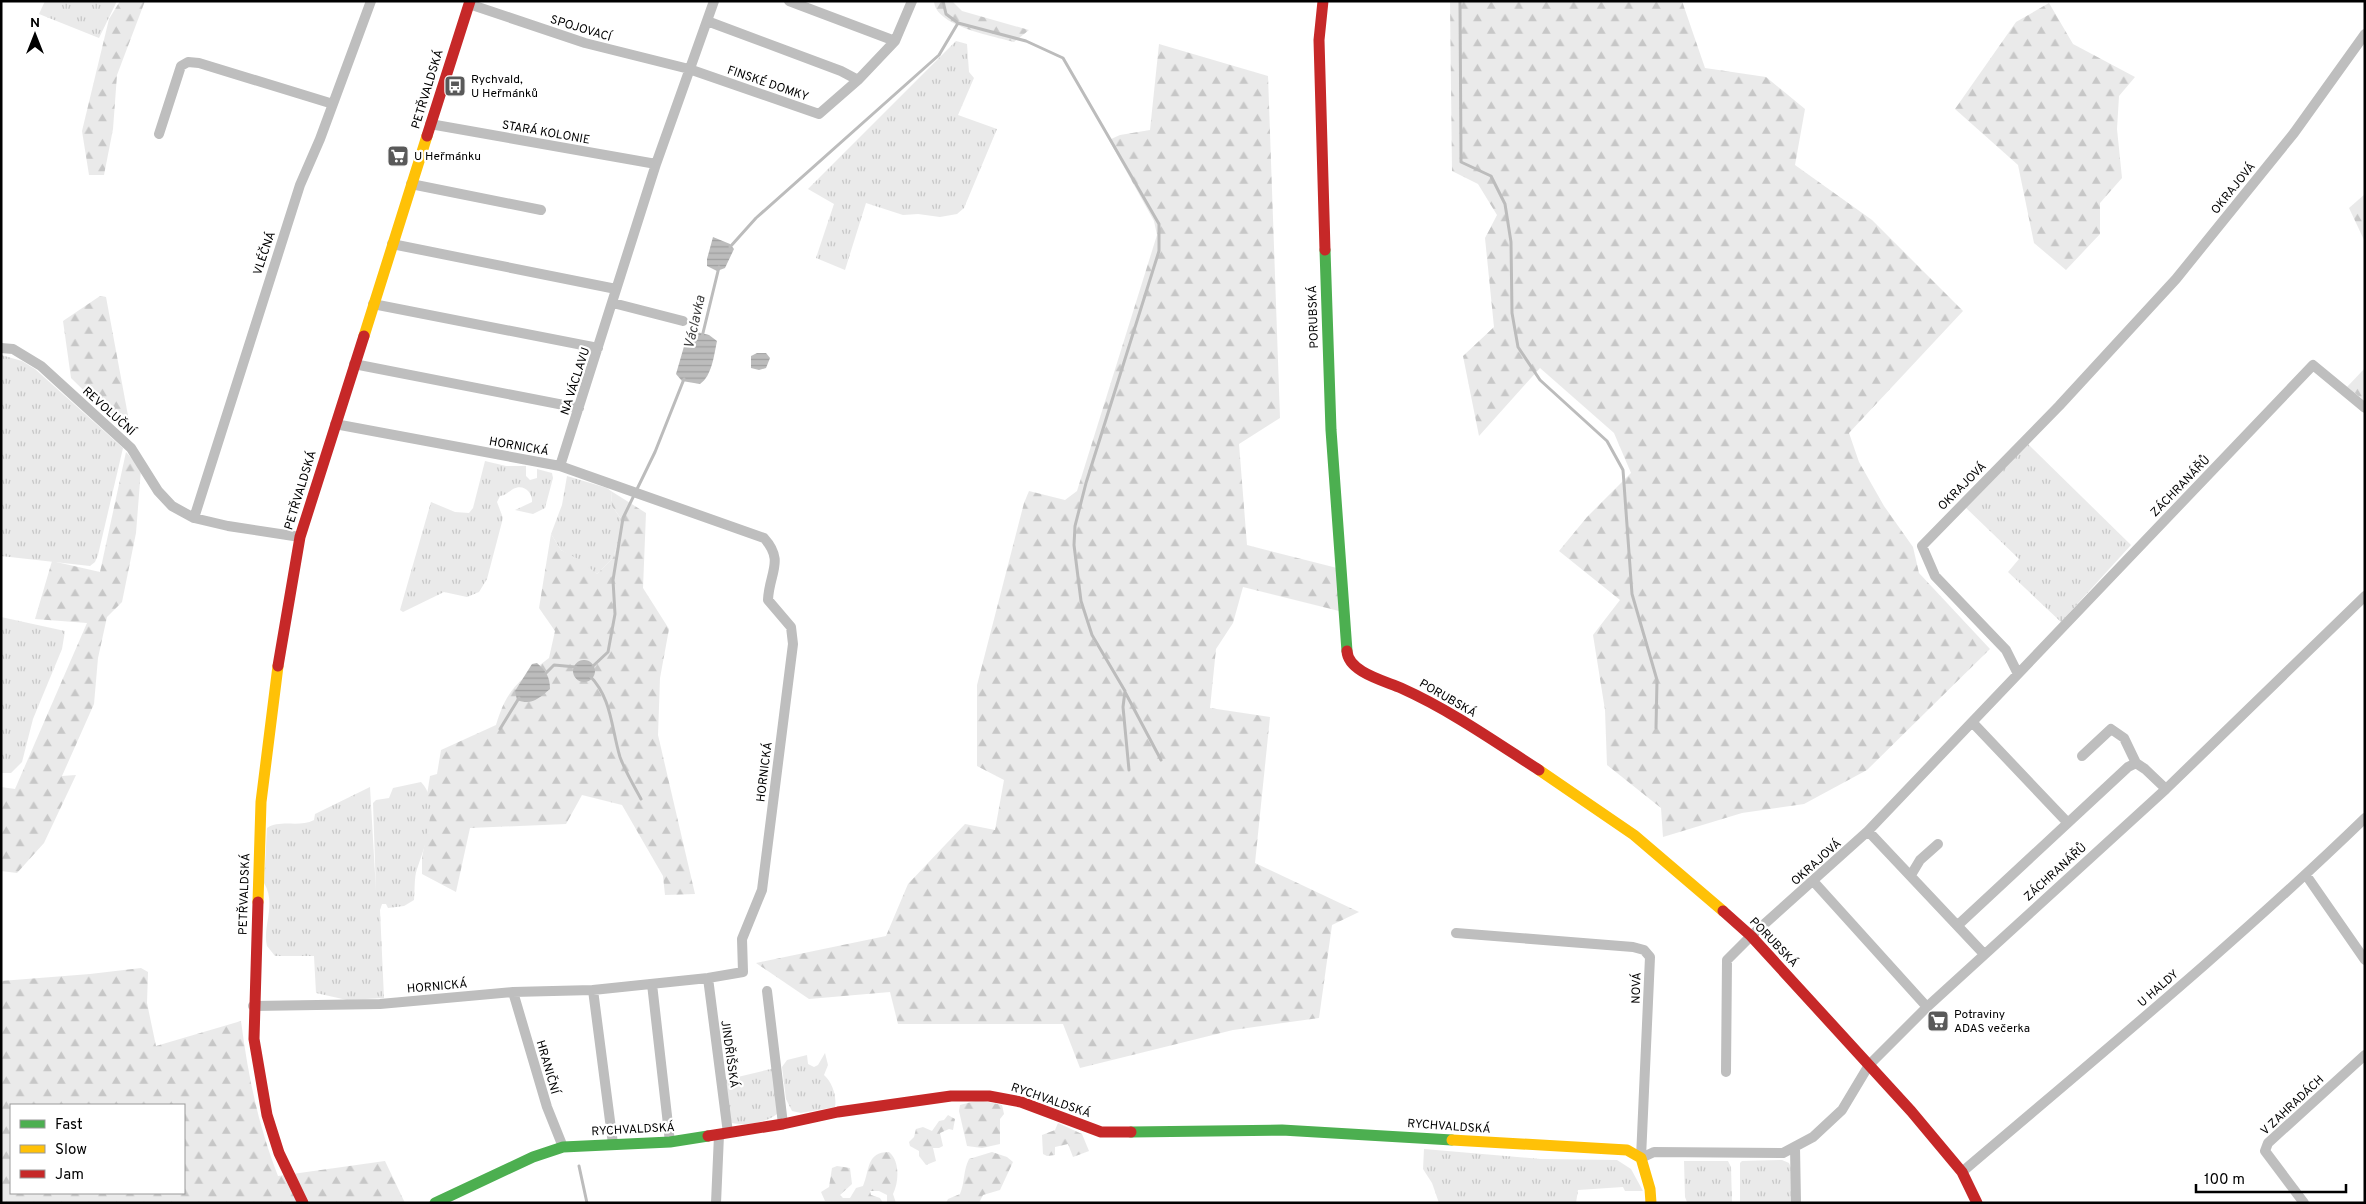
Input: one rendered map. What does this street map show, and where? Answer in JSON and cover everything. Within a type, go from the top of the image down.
[{"type":"street","name":"VLÉČNÁ","points":[[194,518],[300,185],[333,104],[371,1]]},
{"type":"street","points":[[656,164],[714,1]]},
{"type":"street","points":[[788,1],[895,41]]},
{"type":"street","name":"FINSKÉ DOMKY","points":[[689,69],[819,114],[858,80],[895,41],[912,1]]},
{"type":"street","name":"PORUBSKÁ","points":[[1323,1],[1319,40],[1331,430],[1347,657],[1358,669],[1431,702],[1573,791],[1634,835],[1751,936],[1911,1111],[1962,1172],[1978,1203]]},
{"type":"street","name":"SPOJOVACÍ","points":[[469,2],[585,44],[689,69]]},
{"type":"street","name":"PETŘVALDSKÁ","points":[[253,1006],[261,802],[277,670],[300,537],[469,2]]},
{"type":"street","points":[[707,22],[841,71],[858,80]]},
{"type":"street","name":"OKRAJOVÁ","points":[[1751,936],[1814,882],[1868,831],[2018,674],[2006,650],[1935,576],[1922,546],[2058,406],[2176,279],[2294,133],[2365,34]]},
{"type":"street","points":[[159,134],[181,66],[188,62],[199,63],[333,104]]},
{"type":"street","name":"STARÁ KOLONIE","points":[[430,124],[656,164]]},
{"type":"street","name":"NA VÁCLAVU","points":[[560,466],[656,164]]},
{"type":"street","points":[[411,184],[541,210]]},
{"type":"street","points":[[392,244],[616,289]]},
{"type":"street","points":[[613,303],[684,321]]},
{"type":"street","points":[[373,304],[598,348]]},
{"type":"street","name":"REVOLUČNÍ","points":[[1,348],[13,349],[41,366],[131,448],[158,490],[172,506],[194,518],[228,526],[300,537]]},
{"type":"street","points":[[354,364],[579,408]]},
{"type":"street","name":"ZÁCHRANÁŘŮ","points":[[2018,674],[2312,365],[2365,408]]},
{"type":"street","name":"HORNICKÁ","points":[[253,1006],[380,1004],[514,992],[593,990],[708,978],[743,972],[742,939],[762,890],[793,644],[792,627],[768,600],[775,560],[774,549],[764,538],[560,466],[336,424]]},
{"type":"street","name":"ZÁCHRANÁŘŮ","points":[[1869,1065],[1984,954],[2166,789],[2365,596]]},
{"type":"street","points":[[1973,723],[2067,822]]},
{"type":"street","points":[[2082,756],[2111,729],[2124,738],[2136,763],[2166,789]]},
{"type":"street","points":[[1958,925],[2067,822],[2128,767],[2136,763]]},
{"type":"street","name":"U HALDY","points":[[1962,1172],[2306,875],[2365,818]]},
{"type":"street","points":[[1868,831],[1984,954]]},
{"type":"street","points":[[1911,875],[1920,860],[1938,844]]},
{"type":"street","points":[[2306,875],[2365,960]]},
{"type":"street","points":[[1814,882],[1928,1007]]},
{"type":"street","name":"NOVÁ","points":[[1456,933],[1633,947],[1644,950],[1650,957],[1641,1158]]},
{"type":"street","points":[[1726,1072],[1727,960],[1751,936]]},
{"type":"street","name":"JINDŘIŠSKÁ","points":[[708,978],[723,1134],[716,1203]]},
{"type":"street","points":[[652,984],[670,1142]]},
{"type":"street","points":[[593,990],[613,1144]]},
{"type":"street","points":[[767,991],[784,1124]]},
{"type":"street","name":"HRANIČNÍ","points":[[514,992],[546,1107],[563,1147]]},
{"type":"street","points":[[253,1006],[256,1064],[267,1115],[279,1153],[294,1190],[303,1203]]},
{"type":"street","name":"V ZAHRADÁCH","points":[[2304,1203],[2266,1151],[2268,1143],[2365,1055]]},
{"type":"street","points":[[1651,1203],[1650,1189],[1641,1158],[1654,1152],[1783,1153],[1820,1132],[1842,1110],[1869,1065]]},
{"type":"street","name":"RYCHVALDSKÁ","points":[[435,1203],[533,1157],[563,1147],[670,1142],[784,1124],[838,1112],[950,1096],[989,1096],[1021,1102],[1101,1132],[1184,1133],[1282,1130],[1626,1150],[1641,1158]]},
{"type":"street","points":[[1796,1147],[1796,1203]]},
{"type":"green space","points":[[45,1],[117,1],[99,38],[39,14]]},
{"type":"green space","points":[[120,1],[145,1],[117,75],[113,129],[104,175],[89,175],[82,131],[109,19]]},
{"type":"green space","points":[[934,1],[952,1],[962,11],[1029,30],[1014,42],[966,29],[944,17],[937,10]]},
{"type":"green space","points":[[1450,1],[1682,1],[1705,68],[1766,77],[1805,109],[1795,165],[1872,220],[1963,311],[1849,433],[1859,462],[1884,506],[1913,547],[1919,573],[1990,649],[1867,770],[1804,804],[1742,813],[1663,837],[1661,808],[1607,765],[1605,710],[1593,635],[1620,600],[1559,551],[1587,517],[1631,473],[1614,433],[1540,368],[1479,436],[1463,356],[1494,327],[1485,238],[1497,215],[1478,184],[1452,171]]},
{"type":"green space","points":[[2049,3],[2073,44],[2135,77],[2119,96],[2117,129],[2122,178],[2100,203],[2100,234],[2066,270],[2034,243],[2018,165],[1955,109],[2016,22]]},
{"type":"green space","points":[[956,41],[967,44],[969,72],[974,78],[958,115],[997,129],[964,208],[957,214],[940,217],[918,214],[903,215],[866,203],[845,270],[816,258],[834,204],[808,189]]},
{"type":"green space","points":[[1159,44],[1268,76],[1280,418],[1239,444],[1247,545],[1337,568],[1339,611],[1243,587],[1233,623],[1216,649],[1210,708],[1270,717],[1255,863],[1359,912],[1332,925],[1319,1018],[1233,1030],[1080,1068],[1063,1024],[898,1024],[890,992],[809,999],[756,963],[886,936],[908,884],[965,824],[995,830],[1004,780],[977,766],[977,685],[1024,503],[1029,491],[1065,500],[1077,491],[1157,235],[1154,221],[1109,140],[1120,135],[1150,130]]},
{"type":"green space","points":[[2365,194],[2365,242],[2349,208]]},
{"type":"green space","points":[[100,296],[106,297],[129,421],[121,427],[71,378],[63,321]]},
{"type":"green space","points":[[1,355],[22,361],[35,369],[123,448],[98,555],[95,562],[90,566],[1,556]]},
{"type":"green space","points":[[2365,368],[2365,401],[2347,387]]},
{"type":"green space","points":[[2028,444],[2131,545],[2061,622],[2008,572],[2019,559],[1963,505]]},
{"type":"green space","points":[[126,452],[141,469],[136,533],[122,602],[107,617],[98,658],[94,704],[62,776],[76,775],[44,843],[17,873],[1,871],[1,787],[15,789],[87,623],[35,619],[52,561],[100,572]]},
{"type":"green space","points":[[485,461],[506,466],[526,466],[526,476],[530,480],[537,478],[537,469],[552,473],[553,478],[545,508],[533,514],[515,510],[532,502],[529,492],[521,487],[517,487],[500,496],[497,502],[503,518],[487,579],[479,592],[467,597],[444,592],[403,612],[400,610],[431,502],[455,512],[469,513],[473,508]]},
{"type":"green space","points":[[567,476],[607,488],[611,491],[612,506],[622,520],[622,530],[613,558],[597,574],[561,550],[551,534],[562,505]]},
{"type":"green space","points":[[611,491],[646,513],[643,588],[669,629],[660,678],[658,735],[695,894],[665,895],[663,876],[622,805],[582,795],[566,824],[470,828],[456,892],[422,874],[422,857],[431,807],[427,795],[430,776],[437,774],[441,750],[496,725],[500,712],[515,686],[549,658],[555,631],[539,608],[551,534],[561,550],[580,560],[597,574],[613,558],[622,530],[622,520],[612,506]]},
{"type":"green space","points":[[1,617],[65,631],[62,649],[33,719],[22,762],[11,773],[1,773]]},
{"type":"green space","points":[[421,782],[427,791],[431,813],[427,837],[416,872],[414,900],[404,906],[388,908],[386,904],[382,904],[380,910],[384,998],[347,1000],[316,993],[314,956],[275,956],[267,946],[266,931],[269,899],[264,883],[267,828],[272,825],[302,823],[314,820],[315,814],[370,787],[376,891],[373,803],[376,800],[389,798],[393,788]]},
{"type":"green space","points":[[141,968],[148,972],[147,1003],[156,1046],[241,1021],[255,1100],[278,1176],[385,1161],[405,1203],[1,1203],[1,981]]},
{"type":"green space","points":[[825,1053],[828,1065],[824,1075],[833,1090],[835,1107],[801,1113],[792,1111],[786,1099],[782,1067],[787,1060],[807,1055],[808,1064],[814,1067],[818,1065]]},
{"type":"green space","points":[[775,1068],[777,1114],[767,1120],[755,1123],[732,1123],[729,1116],[725,1080]]},
{"type":"green space","points":[[979,1100],[1002,1105],[1004,1114],[1000,1119],[1000,1144],[982,1148],[967,1146],[959,1111],[960,1105]]},
{"type":"green space","points":[[948,1115],[955,1119],[953,1130],[949,1129],[940,1133],[943,1146],[933,1148],[936,1161],[926,1165],[919,1156],[919,1151],[910,1146],[909,1142],[914,1137],[916,1129],[923,1127],[932,1131],[939,1121],[944,1120]]},
{"type":"green space","points":[[1058,1123],[1082,1134],[1089,1151],[1073,1157],[1068,1144],[1055,1147],[1055,1155],[1047,1156],[1043,1154],[1042,1135],[1055,1130]]},
{"type":"green space","points":[[1424,1149],[1540,1159],[1617,1160],[1631,1169],[1643,1191],[1625,1191],[1623,1187],[1578,1190],[1576,1203],[1439,1203],[1432,1183],[1423,1169]]},
{"type":"green space","points":[[889,1152],[897,1166],[897,1178],[893,1194],[896,1203],[887,1203],[887,1195],[879,1191],[870,1191],[871,1195],[880,1198],[883,1203],[825,1201],[821,1192],[829,1187],[832,1168],[837,1166],[850,1168],[852,1184],[840,1195],[843,1198],[850,1198],[856,1188],[863,1186],[870,1163],[876,1155]]},
{"type":"green space","points":[[992,1152],[1007,1157],[1013,1162],[1000,1190],[983,1195],[979,1203],[946,1203],[948,1199],[960,1194],[969,1159]]},
{"type":"green space","points":[[1782,1160],[1789,1163],[1791,1168],[1791,1203],[1740,1203],[1740,1163],[1742,1161]]},
{"type":"green space","points":[[1684,1161],[1728,1161],[1731,1167],[1732,1203],[1687,1202],[1685,1197]]},
{"type":"shaded area","points":[[713,237],[730,244],[734,249],[725,268],[717,271],[707,266]]},
{"type":"shaded area","points":[[697,332],[709,335],[717,341],[710,371],[700,384],[682,381],[676,374],[687,336]]},
{"type":"shaded area","points":[[757,353],[766,353],[770,358],[766,368],[759,370],[751,368],[751,356]]},
{"type":"shaded area","points":[[584,660],[594,667],[595,671],[588,681],[584,682],[574,675],[573,671],[580,661]]},
{"type":"shaded area","points":[[537,663],[547,674],[550,689],[531,702],[517,700],[515,691],[532,664]]},
{"type":"waterway","name":"Václavka","points":[[730,247],[756,218],[939,55],[958,23],[946,14],[943,1]]},
{"type":"waterway","points":[[1460,1],[1461,162],[1491,176],[1505,204],[1511,242],[1512,313],[1518,347],[1540,380],[1607,441],[1623,470],[1632,594],[1657,680],[1656,728]]},
{"type":"waterway","points":[[958,23],[1026,41],[1063,58],[1159,224],[1159,251],[1086,483],[1075,526],[1074,545],[1081,601],[1092,635],[1125,691],[1123,707],[1129,770]]},
{"type":"waterway","name":"Václavka","points":[[702,337],[719,267]]},
{"type":"waterway","name":"Václavka","points":[[593,666],[608,652],[615,614],[613,580],[623,518],[655,452],[684,379]]},
{"type":"waterway","name":"Václavka","points":[[544,675],[554,665],[576,667]]},
{"type":"waterway","points":[[589,675],[597,684],[607,703],[620,757],[641,799]]},
{"type":"waterway","points":[[1125,692],[1161,760]]},
{"type":"waterway","name":"Václavka","points":[[500,729],[519,698]]},
{"type":"waterway","points":[[579,1166],[587,1203]]},
{"type":"traffic: fast","points":[[1325,250],[1331,430],[1347,651]]},
{"type":"traffic: fast","points":[[1131,1132],[1282,1130],[1452,1140]]},
{"type":"traffic: fast","points":[[435,1203],[533,1157],[563,1147],[670,1142],[708,1136]]},
{"type":"traffic: slow","points":[[364,336],[427,136]]},
{"type":"traffic: slow","points":[[258,902],[261,802],[278,666]]},
{"type":"traffic: slow","points":[[1539,770],[1634,835],[1723,911]]},
{"type":"traffic: slow","points":[[1452,1140],[1627,1150],[1641,1158],[1650,1189],[1651,1203]]},
{"type":"traffic: jam","points":[[427,136],[470,1]]},
{"type":"traffic: jam","points":[[1323,1],[1319,40],[1325,250]]},
{"type":"traffic: jam","points":[[278,666],[300,537],[364,336]]},
{"type":"traffic: jam","points":[[1347,651],[1354,665],[1368,675],[1401,688],[1437,706],[1472,726],[1539,770]]},
{"type":"traffic: jam","points":[[258,902],[254,1039],[267,1115],[279,1153],[303,1203]]},
{"type":"traffic: jam","points":[[1723,911],[1751,936],[1911,1111],[1962,1172],[1977,1203]]},
{"type":"traffic: jam","points":[[708,1136],[783,1124],[838,1112],[951,1096],[989,1096],[1021,1102],[1101,1132],[1131,1132]]},
{"type":"place","name":"Rychvald, U Heřmánků","points":[[455,86]]},
{"type":"place","name":"U Heřmánku","points":[[398,156]]},
{"type":"place","name":"Potraviny ADAS večerka","points":[[1938,1021]]}]
